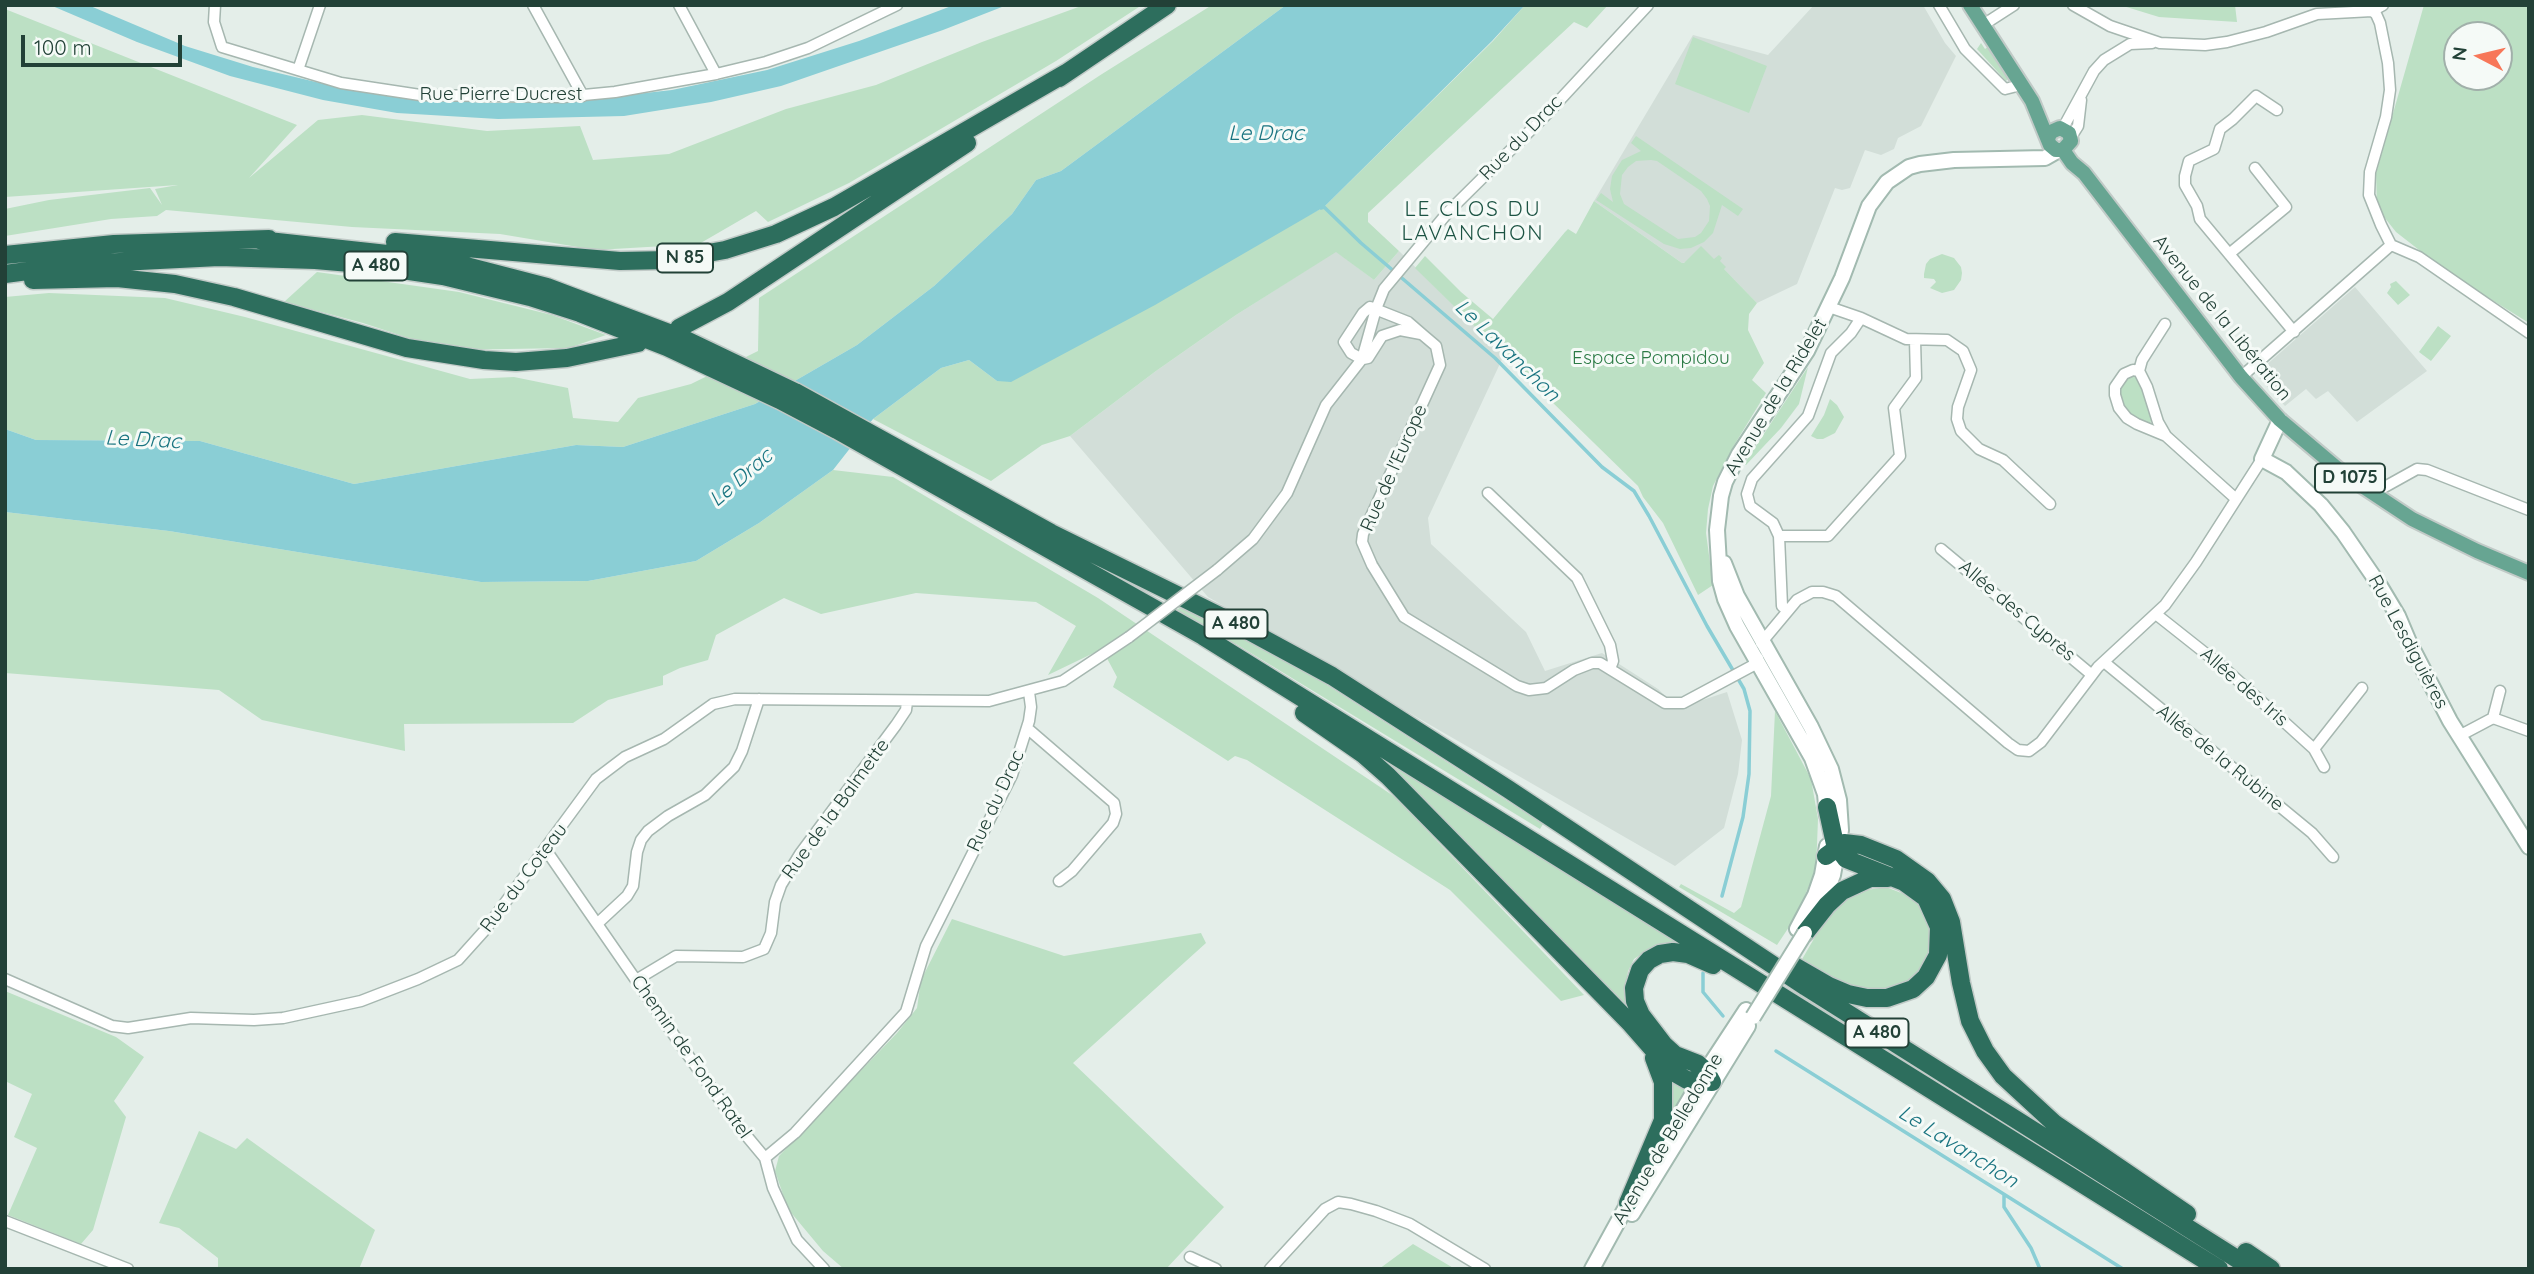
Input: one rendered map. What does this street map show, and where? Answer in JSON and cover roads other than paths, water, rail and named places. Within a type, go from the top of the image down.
[{"type":"highway","name":"N 85","points":[[679,328],[728,302],[792,260],[1167,5]]},
{"type":"highway","name":"N 85","points":[[259,240],[383,241],[620,261],[669,260],[725,250],[776,234],[834,207],[1066,73]]},
{"type":"highway","name":"A 480","points":[[5,255],[114,244],[259,240],[424,258],[507,276],[616,311],[737,371],[850,421],[947,484],[1203,636],[2219,1269]]},
{"type":"highway","name":"A 480","points":[[5,274],[80,264],[219,257],[315,260],[374,266],[443,276],[542,301],[737,371]]},
{"type":"highway","points":[[5,279],[117,278],[174,284],[234,297],[407,348],[484,360],[516,362],[568,358],[638,344]]},
{"type":"highway","name":"A 480","points":[[947,484],[1332,676],[1964,1089],[2253,1269]]},
{"type":"highway","points":[[1247,664],[1256,680],[1336,734],[1388,776],[1631,1024],[1676,1075],[1687,1080],[1706,1078]]},
{"type":"highway","points":[[1507,789],[1810,976],[1860,997],[1887,998],[1907,992],[1926,977],[1936,962],[1940,936],[1937,918],[1920,892],[1897,879],[1852,863],[1832,852]]},
{"type":"highway","points":[[1827,807],[1833,839],[1832,852]]},
{"type":"highway","points":[[1841,823],[1861,845]]},
{"type":"highway","points":[[1832,852],[1844,843],[1861,845],[1896,859],[1927,881],[1942,899],[1951,922],[1970,1020],[1985,1051],[2003,1076],[2033,1106],[2178,1209],[2271,1269]]},
{"type":"highway","points":[[1801,931],[1835,897],[1852,885],[1870,878],[1897,879]]},
{"type":"highway","points":[[1706,1078],[1670,1051],[1649,1027],[1638,1008],[1634,994],[1637,975],[1644,964],[1660,954],[1680,952],[1696,956],[1891,1064]]},
{"type":"highway","points":[[1628,1203],[1663,1119],[1664,1082],[1648,1045]]},
{"type":"main road","name":"Avenue de la Libération","points":[[1970,5],[2021,85],[2061,139],[2072,163],[2084,173],[2241,377],[2280,420],[2372,494],[2426,527],[2529,573]]},
{"type":"main road","name":"Avenue de la Ridelet","points":[[1827,807],[1821,779],[1812,758],[1724,599],[1718,546],[1721,496],[1731,469],[1807,351],[1829,307],[1869,206],[1891,179],[1909,167],[1920,164],[2012,159],[2061,139]]},
{"type":"main road","points":[[2262,459],[2280,420]]},
{"type":"main road","name":"Rue Lesdiguières","points":[[2262,459],[2286,472],[2321,505],[2343,532],[2398,616],[2459,736],[2529,847]]},
{"type":"main road","name":"Avenue de la Ridelet","points":[[1718,546],[1737,596],[1825,752],[1836,786],[1841,823],[1832,852],[1833,876],[1823,901],[1801,931]]},
{"type":"main road","points":[[1757,662],[1766,662],[1776,667]]},
{"type":"main road","name":"Avenue de Belledonne","points":[[1592,1269],[1628,1203],[1801,931]]},
{"type":"main road","name":"Avenue de Belledonne","points":[[1598,1269],[1662,1168],[1706,1078]]},
{"type":"street","name":"Rue Pierre Ducrest","points":[[215,5],[214,22],[222,47],[341,83],[420,95],[583,96],[716,74],[766,62],[808,48],[897,5]]},
{"type":"street","points":[[298,70],[320,5]]},
{"type":"street","points":[[533,5],[583,96]]},
{"type":"street","points":[[678,5],[716,74]]},
{"type":"street","name":"Rue du Drac","points":[[765,1158],[795,1133],[906,1012],[926,946],[1012,775],[1027,728],[1031,707],[1029,692],[1063,681],[1129,637],[1217,570],[1252,539],[1272,516],[1299,470],[1326,405],[1362,359],[1384,289],[1449,211],[1544,117],[1648,5]]},
{"type":"street","points":[[1983,25],[2014,5]]},
{"type":"street","points":[[2073,5],[2110,26],[2160,43]]},
{"type":"street","points":[[2061,139],[2078,126],[2081,96],[2094,71],[2117,50],[2130,44],[2205,45],[2227,42],[2317,14],[2372,11],[2383,5]]},
{"type":"street","points":[[1944,7],[1965,50],[2005,89],[2021,85]]},
{"type":"street","points":[[2372,11],[2376,13],[2380,23],[2390,90],[2386,117],[2370,172],[2369,195],[2391,245],[2419,257],[2529,333]]},
{"type":"street","points":[[2277,110],[2256,96],[2220,129],[2214,149],[2210,153],[2194,157],[2186,169],[2185,185],[2197,206],[2200,219],[2294,332]]},
{"type":"street","points":[[2229,254],[2286,207],[2255,168]]},
{"type":"street","points":[[2241,377],[2391,245]]},
{"type":"street","name":"Rue du Drac","points":[[1362,359],[1351,353],[1344,342],[1363,313],[1370,307],[1376,309]]},
{"type":"street","points":[[1829,307],[1861,318],[1906,339],[1947,340],[1962,351],[1971,370],[1957,413],[1961,430],[1979,449],[2003,460],[2050,504]]},
{"type":"street","name":"Rue de l'Europe","points":[[1376,309],[1408,322],[1436,346],[1440,365],[1363,534],[1363,542],[1372,565],[1404,617],[1517,686],[1534,690],[1546,688],[1574,670],[1592,663],[1600,663],[1610,669]]},
{"type":"street","points":[[1787,610],[1782,606],[1779,537],[1773,523],[1747,501],[1750,486],[1752,479],[1808,416],[1830,353],[1851,333],[1861,318]]},
{"type":"street","points":[[2165,324],[2142,360],[2139,371],[2158,422],[2166,436],[2235,498]]},
{"type":"street","points":[[1362,359],[1368,358],[1382,336],[1399,330],[1423,335]]},
{"type":"street","points":[[1779,537],[1828,536],[1900,456],[1894,408],[1916,378],[1915,340]]},
{"type":"street","points":[[2139,371],[2129,371],[2119,380],[2115,387],[2116,401],[2127,418],[2166,436]]},
{"type":"street","points":[[1488,493],[1577,578],[1610,645],[1613,661],[1610,669],[1665,703],[1683,703],[1757,662],[1762,642],[1787,610],[1797,600],[1812,592],[1824,592],[1836,596],[2008,743],[2018,750],[2029,751],[2040,742],[2104,662],[2157,615],[2196,562],[2262,459]]},
{"type":"street","points":[[2372,494],[2417,470],[2427,470],[2529,510]]},
{"type":"street","name":"Allée des Cyprès","points":[[1941,549],[2092,675]]},
{"type":"street","name":"Allée des Iris","points":[[2157,615],[2224,668],[2314,750],[2324,767]]},
{"type":"street","name":"Allée de la Rubine","points":[[2104,662],[2312,833],[2333,857]]},
{"type":"street","points":[[2314,750],[2362,688]]},
{"type":"street","points":[[2459,736],[2493,718],[2500,691]]},
{"type":"street","name":"Rue du Coteau","points":[[5,979],[112,1026],[128,1028],[191,1018],[254,1020],[334,1007],[388,991],[458,960],[485,930],[591,785],[625,757],[664,739],[713,704],[725,700],[759,699],[981,702],[1029,692]]},
{"type":"street","points":[[598,923],[628,897],[633,886],[637,852],[645,834],[668,816],[717,786],[734,767],[759,699]]},
{"type":"street","name":"Rue de la Balmette","points":[[636,979],[676,956],[743,957],[764,949],[771,933],[775,902],[781,885],[800,854],[896,725],[907,702]]},
{"type":"street","points":[[2493,718],[2529,731]]},
{"type":"street","points":[[1027,728],[1114,803],[1116,814],[1113,823],[1072,871],[1059,881]]},
{"type":"street","name":"Chemin de Fond Ratel","points":[[546,849],[732,1117],[765,1158],[773,1188],[797,1240],[824,1269]]},
{"type":"street","points":[[1270,1269],[1325,1209],[1338,1202],[1351,1203],[1410,1224],[1485,1269]]},
{"type":"street","points":[[5,1221],[128,1269]]},
{"type":"street","points":[[1190,1257],[1216,1269]]},
{"type":"water","points":[[50,5],[88,5],[185,46],[253,67],[337,87],[481,103],[556,103],[672,90],[767,70],[859,41],[954,5],[1007,5],[781,86],[711,102],[624,116],[498,119],[397,113],[323,100],[230,76],[137,42]]},
{"type":"water","name":"Le Drac","points":[[1286,5],[1525,5],[1324,207],[1155,305],[1011,382],[997,381],[969,360],[941,368],[873,419],[833,470],[759,523],[696,561],[588,581],[481,582],[169,531],[5,512],[5,429],[36,440],[200,441],[354,484],[576,445],[623,447],[755,404],[857,345],[934,286],[1012,214],[1036,180],[1061,171]]},
{"type":"waterway","name":"Le Lavanchon","points":[[1321,208],[1324,207],[1361,243],[1495,358],[1602,467],[1634,491],[1649,516],[1707,626],[1744,689],[1750,711],[1749,774],[1743,817],[1722,896]]},
{"type":"waterway","points":[[1703,973],[1703,992],[1723,1016]]},
{"type":"waterway","name":"Le Lavanchon","points":[[1776,1051],[2123,1269]]},
{"type":"waterway","points":[[2004,1195],[2004,1207],[2031,1248],[2040,1269]]},
{"type":"district","name":"LE CLOS DU LAVANCHON","points":[[1473,222]]},
{"type":"park label","name":"Espace Pompidou","points":[[1651,358]]}]
